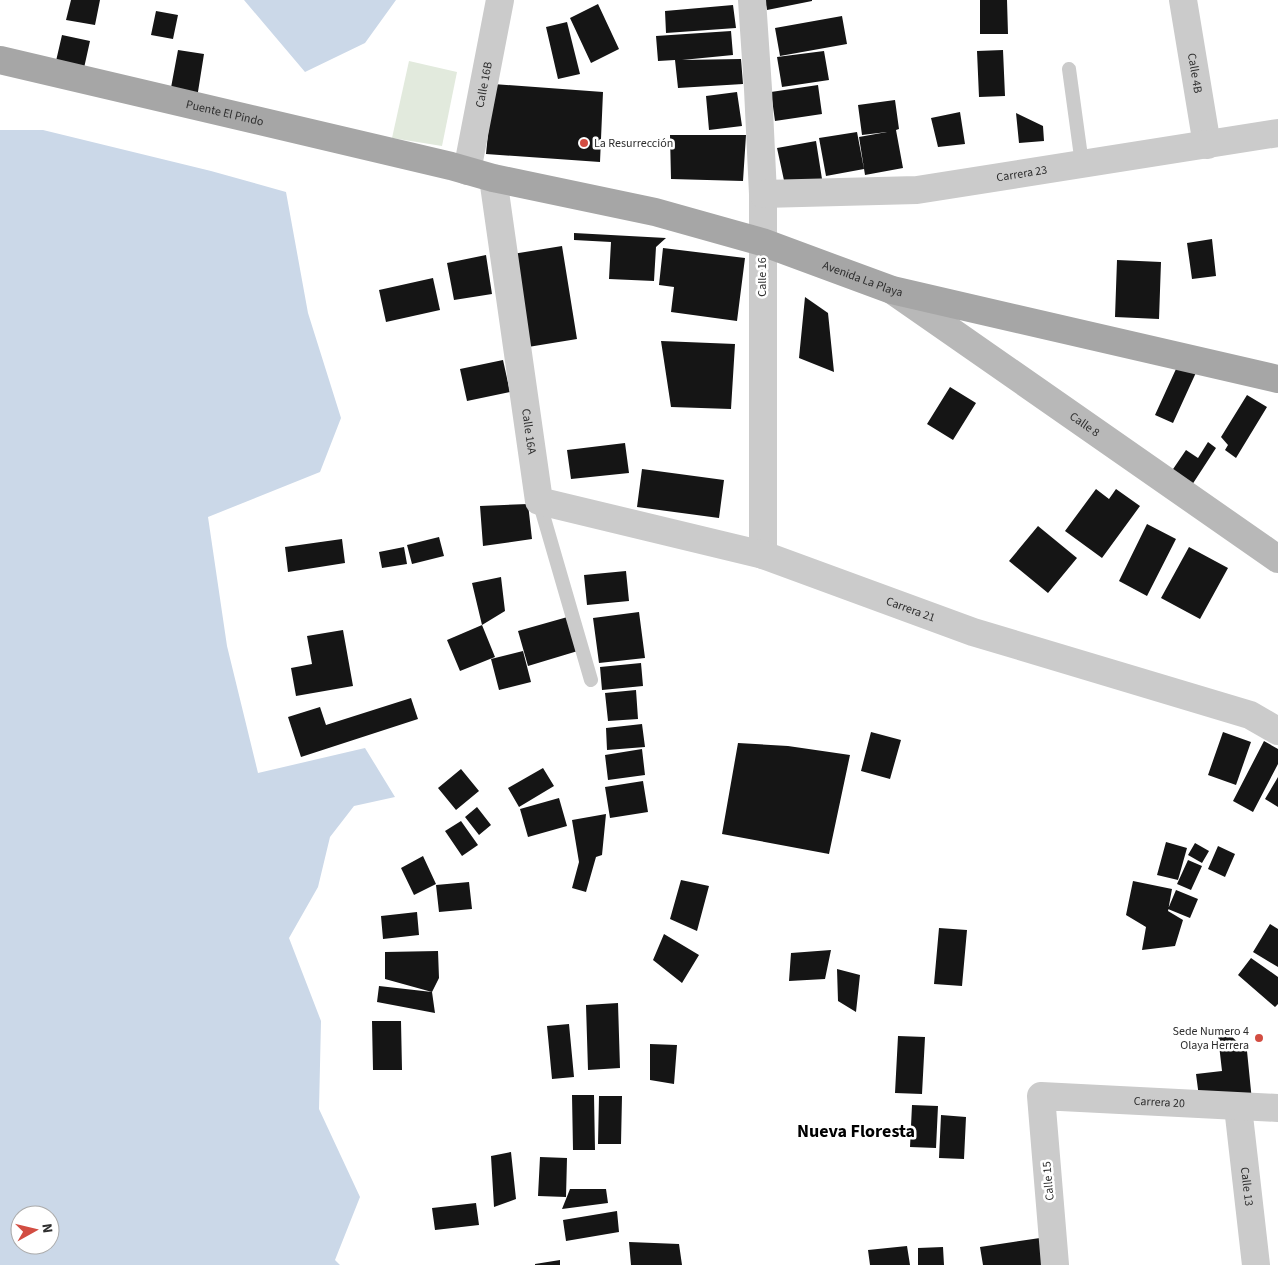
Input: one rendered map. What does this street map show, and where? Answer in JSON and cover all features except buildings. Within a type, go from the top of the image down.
[{"type":"main road","name":"Puente El Pindo","points":[[0,60],[459,168]]},
{"type":"main road","name":"Avenida La Playa","points":[[459,168],[494,178],[655,212],[762,242],[892,290],[1278,379]]},
{"type":"main road","name":"Calle 8","points":[[892,290],[1278,559]]},
{"type":"street","name":"Calle 16B","points":[[459,168],[500,0]]},
{"type":"street","name":"Calle 16","points":[[752,0],[763,194],[763,555]]},
{"type":"street","name":"Calle 4B","points":[[1183,0],[1207,145]]},
{"type":"street","name":"Carrera 23","points":[[763,194],[918,190],[1278,133]]},
{"type":"street","name":"Calle 16A","points":[[494,178],[539,501]]},
{"type":"street","name":"Carrera 21","points":[[539,501],[763,555],[973,632],[1250,715],[1278,731]]},
{"type":"street","name":"Carrera 20","points":[[1040,1096],[1278,1108]]},
{"type":"street","name":"Calle 15","points":[[1040,1096],[1055,1265]]},
{"type":"street","name":"Calle 13","points":[[1238,1107],[1256,1265]]},
{"type":"lane","points":[[1069,69],[1082,164]]},
{"type":"lane","name":"Calle 16A","points":[[539,501],[591,680]]},
{"type":"shaded area","points":[[409,61],[457,72],[442,146],[392,138]]},
{"type":"water","points":[[244,0],[396,0],[365,43],[305,72]]},
{"type":"water","points":[[0,130],[43,130],[211,171],[286,192],[308,313],[341,418],[320,472],[208,517],[227,646],[258,773],[365,748],[395,797],[354,806],[330,837],[318,887],[289,938],[321,1021],[319,1109],[360,1197],[335,1260],[340,1265],[0,1265]]},
{"type":"place","name":"La Resurrección","points":[[584,143]]},
{"type":"place","name":"Sede Numero 4 Olaya Herrera","points":[[1259,1038]]},
{"type":"district","name":"Nueva Floresta","points":[[856,1131]]}]
